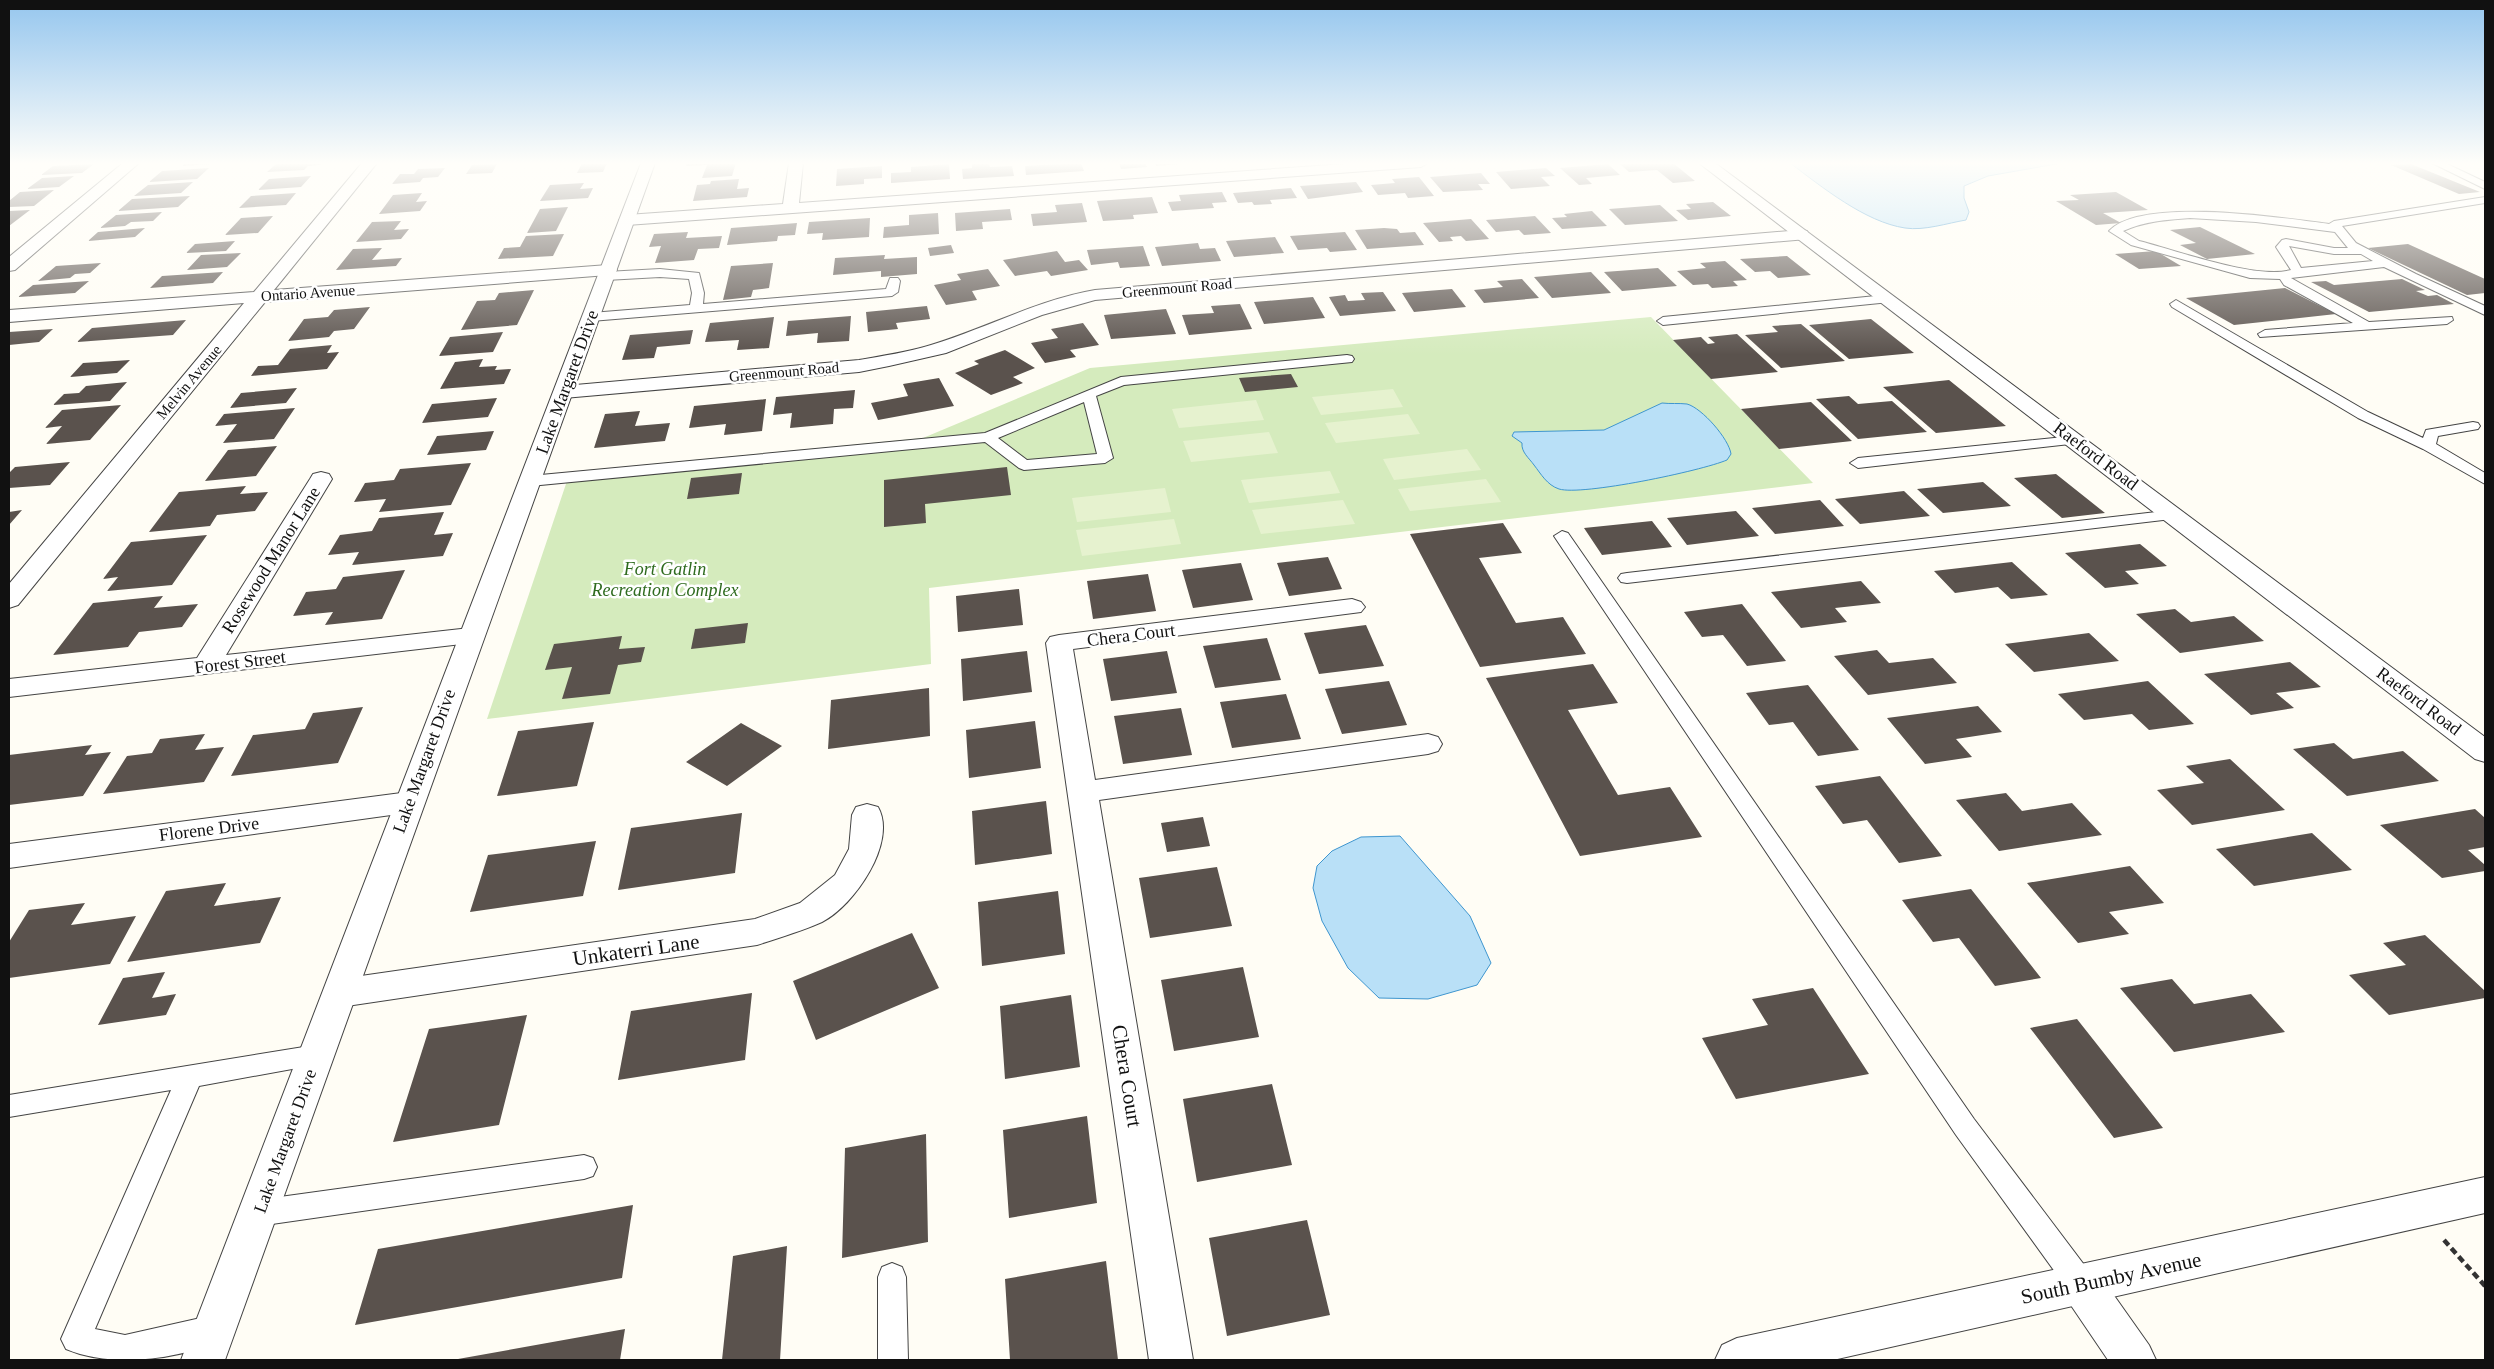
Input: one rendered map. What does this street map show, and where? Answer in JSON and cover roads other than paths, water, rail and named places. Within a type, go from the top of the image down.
[{"type":"street","points":[[9,266],[56,227]]},
{"type":"street","name":"Melvin Avenue","points":[[9,600],[318,227]]},
{"type":"street","name":"Lake Margaret Drive","points":[[203,1360],[340,993],[470,636],[564,392],[624,227]]},
{"type":"street","name":"Raeford Road","points":[[1790,227],[2174,515],[2485,752]]},
{"type":"street","name":"Greenmount Road","points":[[564,392],[860,366],[903,358],[939,348],[1048,305],[1095,295],[1801,235]]},
{"type":"street","name":"Ontario Avenue","points":[[9,316],[607,273]]},
{"type":"street","name":"Rosewood Manor Lane","points":[[206,666],[321,479]]},
{"type":"street","name":"Chera Court","points":[[1172,1360],[1059,643],[1352,608]]},
{"type":"street","name":"Forest Street","points":[[9,688],[470,636]]},
{"type":"street","points":[[1083,792],[1428,744]]},
{"type":"street","name":"Florene Drive","points":[[9,856],[409,803]]},
{"type":"street","name":"Unkaterri Lane","points":[[340,993],[757,932],[812,912],[846,884],[865,849],[867,815]]},
{"type":"street","name":"South Bumby Avenue","points":[[1737,1360],[2485,1195]]},
{"type":"street","points":[[2082,1284],[2134,1360]]},
{"type":"lane","points":[[2120,227],[2115,231],[2135,243],[2242,272],[2284,276],[2298,272],[2386,263]]},
{"type":"lane","points":[[2287,227],[2286,242],[2282,247],[2298,272]]},
{"type":"lane","points":[[2323,227],[2338,229],[2352,245],[2485,311]]},
{"type":"lane","points":[[2286,242],[2334,251],[2364,251]]},
{"type":"lane","points":[[607,273],[660,273],[695,276],[698,293],[696,308]]},
{"type":"lane","points":[[2284,276],[2288,282],[2367,326]]},
{"type":"lane","points":[[591,316],[892,292],[894,280]]},
{"type":"lane","points":[[1663,321],[1886,298]]},
{"type":"lane","points":[[2176,304],[2363,415],[2428,446],[2485,479]]},
{"type":"lane","points":[[2265,334],[2447,320]]},
{"type":"lane","points":[[530,481],[988,437],[1121,381],[1347,359]]},
{"type":"lane","points":[[988,437],[1024,465],[1105,458],[1089,394]]},
{"type":"lane","points":[[2428,446],[2430,434],[2481,428]]},
{"type":"lane","points":[[1858,462],[2074,440]]},
{"type":"lane","points":[[1627,578],[2174,515]]},
{"type":"lane","points":[[1562,536],[1965,1127],[2082,1284]]},
{"type":"lane","points":[[9,1106],[316,1056]]},
{"type":"lane","points":[[190,1077],[76,1339],[125,1350],[214,1330]]},
{"type":"lane","points":[[258,1213],[584,1167]]},
{"type":"lane","points":[[892,1277],[893,1360]]},
{"type":"water","points":[[1901,227],[1933,227],[1912,229]]},
{"type":"water","points":[[1662,403],[1687,404],[1700,411],[1725,440],[1731,454],[1727,460],[1693,470],[1615,486],[1591,489],[1559,489],[1545,479],[1524,452],[1522,443],[1512,436],[1514,432],[1604,430]]},
{"type":"water","points":[[1400,836],[1470,916],[1491,963],[1477,985],[1428,999],[1379,998],[1348,968],[1322,921],[1313,888],[1317,866],[1332,851],[1361,837]]},
{"type":"park label","name":"Fort Gatlin Recreation Complex","points":[[665,579]]}]
